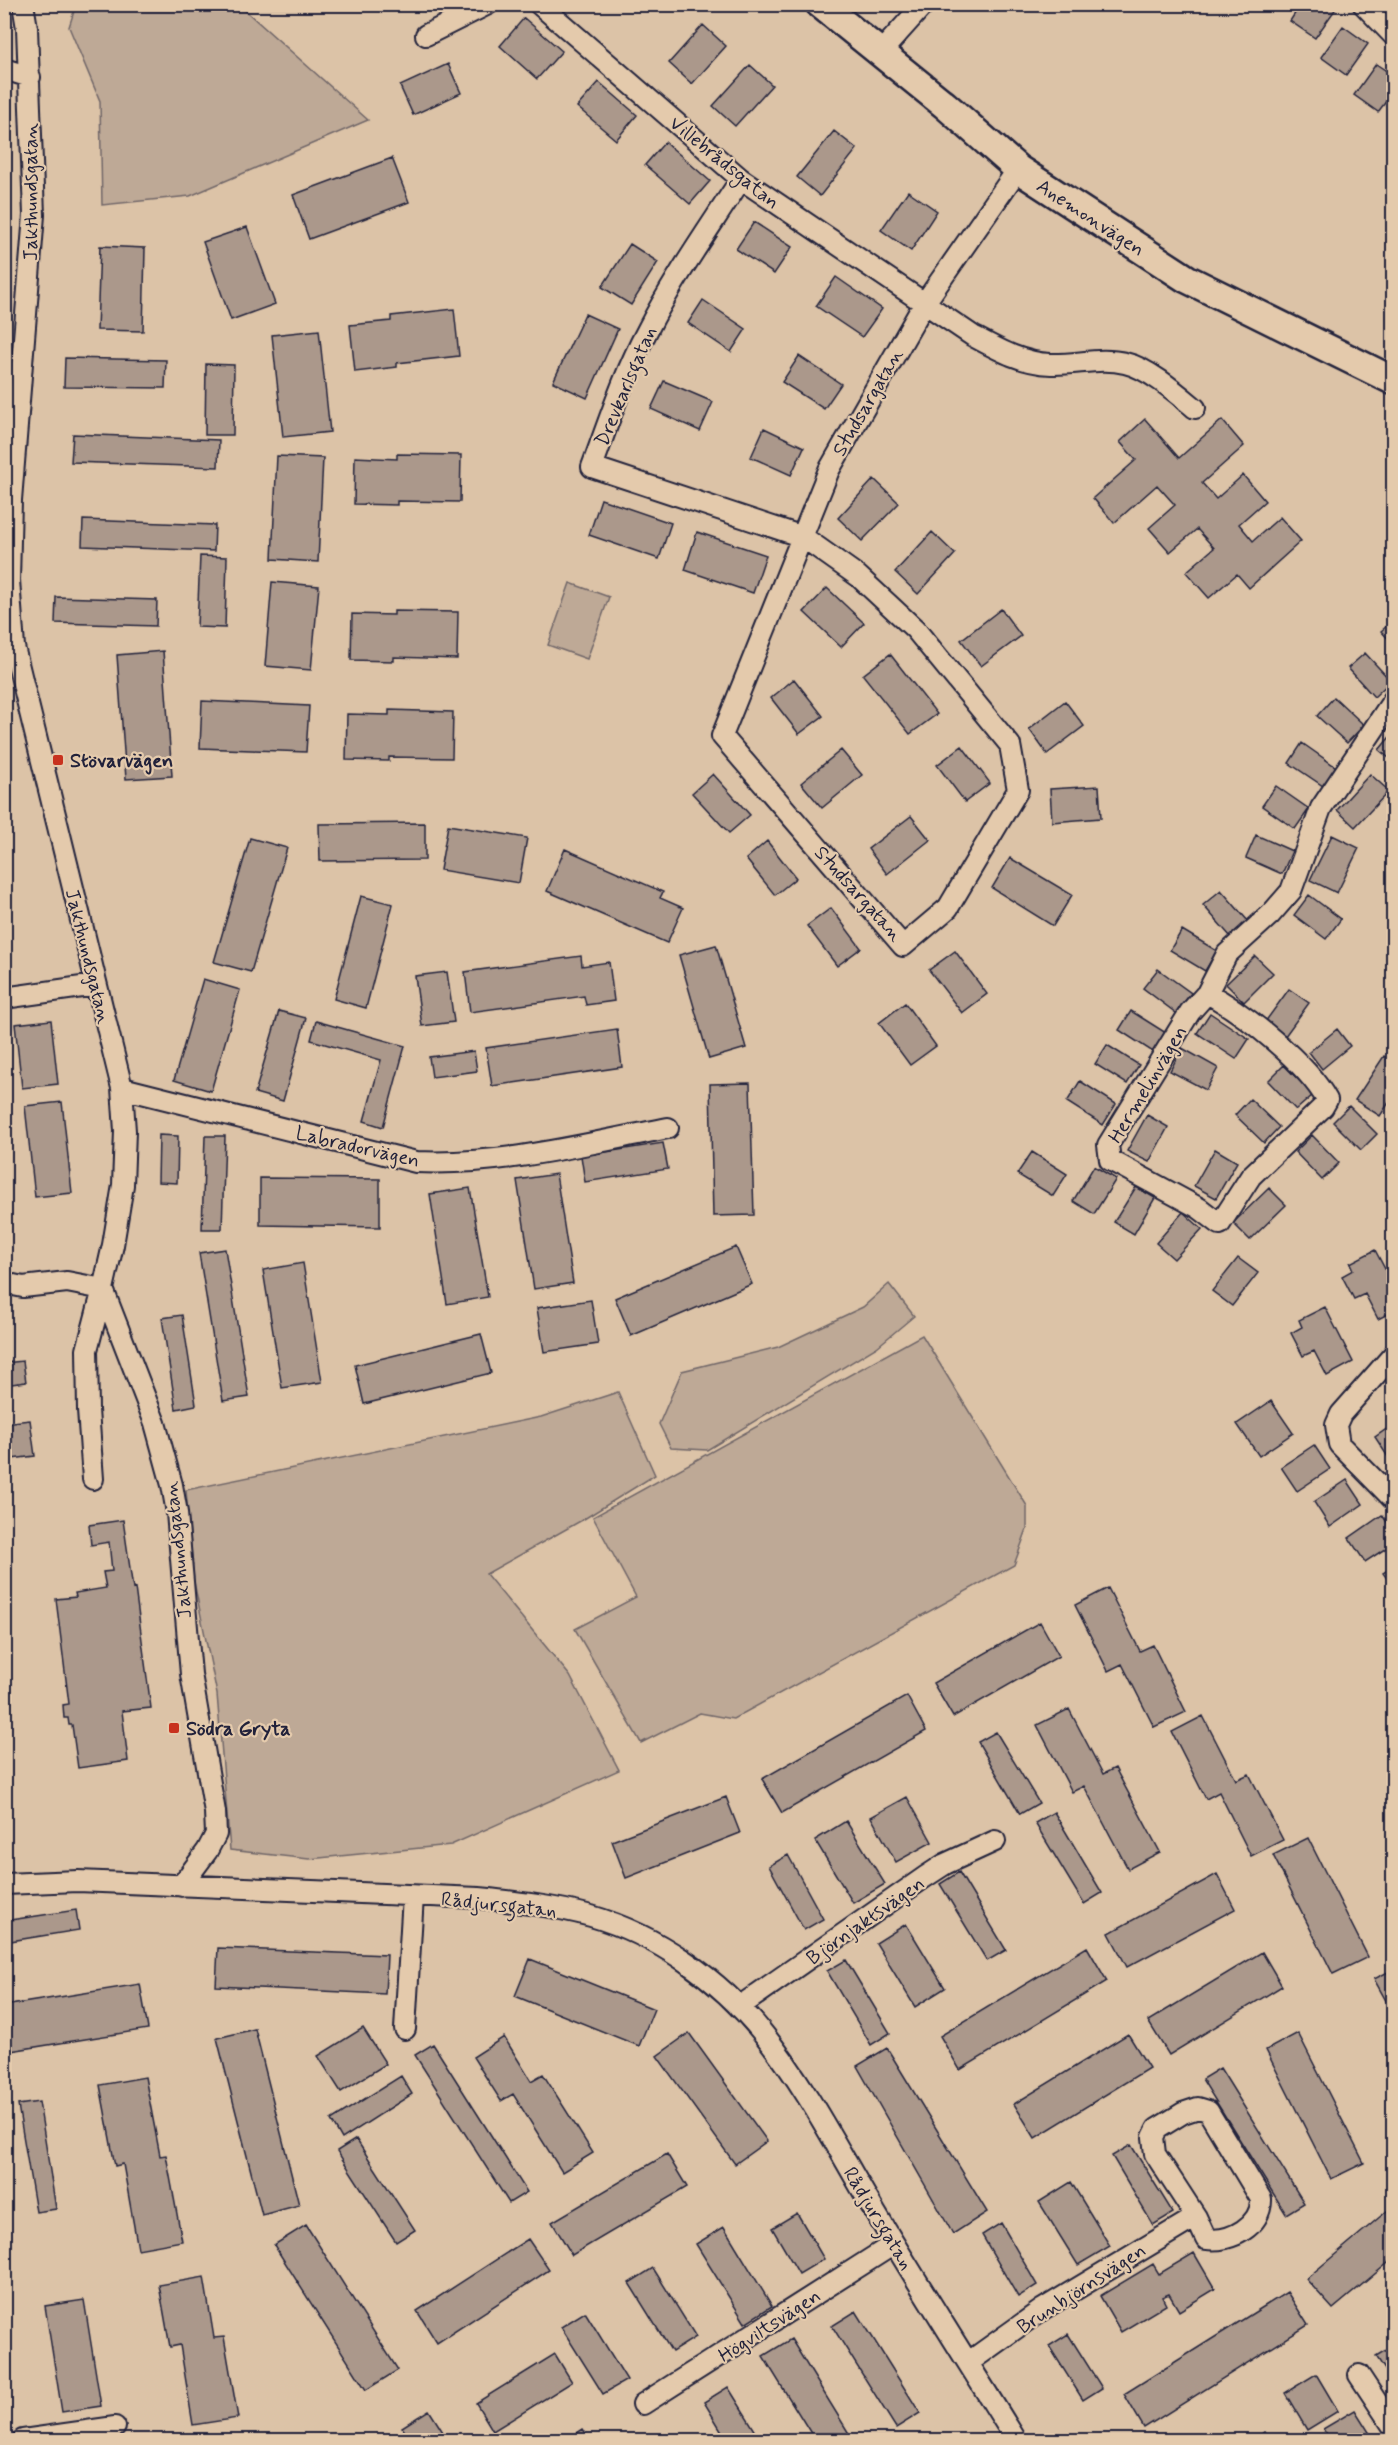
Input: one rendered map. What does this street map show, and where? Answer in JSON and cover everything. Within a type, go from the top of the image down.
[{"type":"street","name":"Jakthundsgatan","points":[[23,4],[30,77],[34,214],[11,500],[9,647],[122,1088],[125,1131],[123,1185],[103,1289],[155,1423],[177,1513],[191,1674],[215,1812],[216,1834],[207,1851],[181,1886]]},
{"type":"street","points":[[426,34],[488,4]]},
{"type":"street","name":"Villebrådsgatan","points":[[539,4],[741,179],[924,304]]},
{"type":"street","name":"Anemonvägen","points":[[820,4],[945,105],[1018,169],[1187,279],[1394,381]]},
{"type":"street","points":[[880,53],[924,4]]},
{"type":"street","points":[[1364,4],[1394,36]]},
{"type":"street","points":[[4,69],[30,77]]},
{"type":"street","name":"Studsargatan","points":[[803,537],[858,576],[915,629],[1010,746],[1018,790],[948,908],[903,946],[722,736],[829,470],[924,304],[1018,169]]},
{"type":"street","name":"Drevkarlsgatan","points":[[741,179],[647,331],[618,395],[592,467],[803,537]]},
{"type":"street","points":[[924,304],[974,336],[1025,361],[1052,364],[1091,361],[1126,363],[1166,383],[1195,408]]},
{"type":"street","name":"Hermelinvägen","points":[[1207,993],[1242,1016],[1293,1059],[1320,1088],[1327,1100],[1323,1107],[1251,1176],[1220,1224],[1199,1208],[1110,1160],[1108,1145],[1190,1012],[1207,993],[1227,954],[1271,914],[1291,891],[1321,808],[1394,699]]},
{"type":"street","points":[[4,998],[96,985]]},
{"type":"street","name":"Labradorvägen","points":[[122,1088],[416,1162],[453,1164],[512,1158],[668,1128]]},
{"type":"street","points":[[4,1283],[23,1287],[67,1282],[103,1289],[87,1350],[93,1479]]},
{"type":"street","points":[[1394,1354],[1341,1414],[1336,1425],[1339,1444],[1394,1500]]},
{"type":"street","name":"Björnjaktsvägen","points":[[739,2007],[935,1870],[995,1841]]},
{"type":"street","name":"Rådjursgatan","points":[[4,1884],[78,1881],[479,1898],[535,1903],[593,1917],[645,1937],[703,1975],[739,2007],[762,2032],[786,2065],[1016,2440]]},
{"type":"street","points":[[405,2029],[413,1896]]},
{"type":"street","points":[[1198,2108],[1208,2111],[1261,2199],[1262,2211],[1256,2222],[1226,2239],[1215,2240],[1206,2239],[1196,2217],[1155,2154],[1153,2137],[1157,2129],[1183,2113],[1198,2108]]},
{"type":"street","name":"Brunbjörnsvägen","points":[[969,2362],[1043,2309],[1196,2217]]},
{"type":"street","name":"Högviltsvägen","points":[[643,2404],[894,2244]]},
{"type":"street","points":[[1359,2375],[1394,2428]]},
{"type":"street","points":[[23,2440],[116,2427]]},
{"type":"shaded area","points":[[76,5],[239,5],[368,120],[190,196],[102,205],[100,101],[69,27]]},
{"type":"shaded area","points":[[570,583],[609,597],[587,659],[548,645]]},
{"type":"shaded area","points":[[889,1284],[914,1316],[877,1347],[707,1450],[671,1448],[659,1424],[682,1371],[778,1347],[863,1307]]},
{"type":"shaded area","points":[[922,1335],[1027,1506],[1027,1529],[1014,1565],[733,1719],[700,1713],[641,1743],[575,1629],[636,1597],[593,1517]]},
{"type":"shaded area","points":[[618,1392],[655,1475],[584,1519],[486,1574],[570,1676],[619,1770],[451,1845],[309,1859],[230,1850],[217,1694],[194,1582],[186,1490],[541,1417]]},
{"type":"building","points":[[1301,4],[1333,4],[1337,7],[1315,38],[1290,21]]},
{"type":"building","points":[[524,18],[562,51],[537,79],[500,46]]},
{"type":"building","points":[[703,25],[726,46],[692,84],[669,63]]},
{"type":"building","points":[[1343,26],[1368,44],[1346,75],[1321,57]]},
{"type":"building","points":[[448,64],[461,93],[413,115],[400,86]]},
{"type":"building","points":[[1376,64],[1394,76],[1394,91],[1378,112],[1354,95]]},
{"type":"building","points":[[750,65],[772,85],[735,126],[713,106]]},
{"type":"building","points":[[599,82],[637,115],[616,140],[577,107]]},
{"type":"building","points":[[834,131],[857,149],[820,196],[797,177]]},
{"type":"building","points":[[665,142],[710,181],[690,204],[645,165]]},
{"type":"building","points":[[392,158],[409,202],[309,239],[293,195]]},
{"type":"building","points":[[908,191],[937,211],[911,251],[881,230]]},
{"type":"building","points":[[754,222],[792,247],[774,274],[736,249]]},
{"type":"building","points":[[247,227],[275,304],[231,320],[203,242]]},
{"type":"building","points":[[630,244],[658,262],[631,305],[602,287]]},
{"type":"building","points":[[100,246],[145,248],[143,331],[97,330]]},
{"type":"building","points":[[836,277],[882,309],[862,337],[816,306]]},
{"type":"building","points":[[703,300],[746,329],[731,352],[688,323]]},
{"type":"building","points":[[454,309],[459,356],[397,363],[397,367],[355,372],[350,325],[391,321],[391,316]]},
{"type":"building","points":[[585,314],[618,329],[587,398],[553,382]]},
{"type":"building","points":[[319,330],[330,432],[283,437],[272,335]]},
{"type":"building","points":[[799,356],[841,384],[824,409],[782,382]]},
{"type":"building","points":[[65,358],[166,360],[165,388],[64,387]]},
{"type":"building","points":[[206,364],[234,365],[233,435],[205,435]]},
{"type":"building","points":[[664,381],[713,402],[700,431],[651,409]]},
{"type":"building","points":[[1145,419],[1179,458],[1222,420],[1244,446],[1202,483],[1216,499],[1243,475],[1265,501],[1239,524],[1253,541],[1280,517],[1301,541],[1249,588],[1237,574],[1209,598],[1186,572],[1214,548],[1197,529],[1170,552],[1149,528],[1175,505],[1157,485],[1114,523],[1093,498],[1136,460],[1120,442]]},
{"type":"building","points":[[764,428],[804,447],[791,475],[751,457]]},
{"type":"building","points":[[73,434],[219,440],[218,467],[71,462]]},
{"type":"building","points":[[397,454],[461,455],[460,502],[397,501],[397,505],[354,504],[355,457],[397,459]]},
{"type":"building","points":[[277,456],[323,458],[318,562],[272,559]]},
{"type":"building","points":[[874,479],[899,503],[862,541],[838,518]]},
{"type":"building","points":[[601,499],[671,523],[659,559],[589,535]]},
{"type":"building","points":[[83,520],[215,525],[214,551],[82,546]]},
{"type":"building","points":[[697,532],[766,555],[753,593],[685,570]]},
{"type":"building","points":[[932,532],[955,554],[918,594],[895,572]]},
{"type":"building","points":[[200,556],[227,557],[225,628],[197,627]]},
{"type":"building","points":[[272,582],[319,586],[311,670],[265,666]]},
{"type":"building","points":[[827,588],[864,623],[841,647],[804,612]]},
{"type":"building","points":[[56,597],[157,600],[156,626],[55,623]]},
{"type":"building","points":[[1001,609],[1021,636],[981,666],[961,640]]},
{"type":"building","points":[[394,611],[458,612],[457,659],[394,657],[394,661],[351,660],[352,614],[394,615]]},
{"type":"building","points":[[1394,620],[1394,645],[1381,631]]},
{"type":"building","points":[[163,651],[172,776],[126,779],[117,655]]},
{"type":"building","points":[[1365,653],[1391,681],[1374,697],[1348,668]]},
{"type":"building","points":[[890,654],[937,714],[910,734],[863,675]]},
{"type":"building","points":[[794,679],[823,716],[799,734],[771,698]]},
{"type":"building","points":[[1334,697],[1364,725],[1347,743],[1317,716]]},
{"type":"building","points":[[202,701],[309,706],[306,752],[200,748]]},
{"type":"building","points":[[1065,701],[1084,726],[1047,754],[1029,729]]},
{"type":"building","points":[[389,710],[453,712],[452,758],[389,757],[389,761],[346,760],[347,714],[389,715]]},
{"type":"building","points":[[1394,732],[1394,762],[1379,750]]},
{"type":"building","points":[[1302,743],[1336,767],[1323,786],[1289,763]]},
{"type":"building","points":[[962,746],[990,783],[965,802],[937,765]]},
{"type":"building","points":[[841,750],[862,775],[822,808],[801,783]]},
{"type":"building","points":[[713,774],[750,815],[729,833],[692,793]]},
{"type":"building","points":[[1370,774],[1389,791],[1355,827],[1337,810]]},
{"type":"building","points":[[1099,786],[1101,818],[1052,822],[1050,789]]},
{"type":"building","points":[[1276,786],[1309,809],[1295,829],[1262,806]]},
{"type":"building","points":[[911,816],[930,840],[887,874],[868,849]]},
{"type":"building","points":[[425,823],[425,860],[320,861],[319,824]]},
{"type":"building","points":[[448,825],[527,838],[519,883],[440,870]]},
{"type":"building","points":[[1256,835],[1292,851],[1282,874],[1246,858]]},
{"type":"building","points":[[1332,835],[1359,848],[1337,893],[1310,880]]},
{"type":"building","points":[[250,838],[287,848],[251,972],[214,962]]},
{"type":"building","points":[[767,841],[796,878],[775,895],[746,859]]},
{"type":"building","points":[[565,849],[663,892],[660,898],[683,908],[667,943],[547,891]]},
{"type":"building","points":[[1010,858],[1072,895],[1053,926],[992,888]]},
{"type":"building","points":[[1221,890],[1248,921],[1230,936],[1203,905]]},
{"type":"building","points":[[1309,895],[1341,919],[1326,939],[1294,915]]},
{"type":"building","points":[[361,896],[393,904],[366,1008],[334,999]]},
{"type":"building","points":[[831,908],[861,948],[837,966],[807,926]]},
{"type":"building","points":[[1182,930],[1217,951],[1205,971],[1170,950]]},
{"type":"building","points":[[716,945],[746,1048],[709,1059],[679,955]]},
{"type":"building","points":[[955,951],[987,994],[962,1013],[929,970]]},
{"type":"building","points":[[581,956],[582,966],[609,962],[614,1001],[586,1005],[584,996],[470,1012],[465,972]]},
{"type":"building","points":[[1255,956],[1273,973],[1244,1002],[1226,984]]},
{"type":"building","points":[[1158,969],[1191,993],[1176,1013],[1143,988]]},
{"type":"building","points":[[447,972],[454,1022],[422,1026],[415,976]]},
{"type":"building","points":[[203,979],[240,990],[211,1091],[174,1080]]},
{"type":"building","points":[[1289,989],[1309,1003],[1285,1036],[1265,1022]]},
{"type":"building","points":[[905,1003],[936,1046],[910,1065],[879,1023]]},
{"type":"building","points":[[279,1011],[306,1018],[283,1101],[255,1093]]},
{"type":"building","points":[[1131,1011],[1166,1033],[1153,1052],[1119,1030]]},
{"type":"building","points":[[1210,1013],[1249,1039],[1236,1059],[1197,1033]]},
{"type":"building","points":[[51,1020],[58,1084],[22,1088],[15,1024]]},
{"type":"building","points":[[316,1021],[405,1046],[383,1127],[364,1121],[381,1060],[311,1040]]},
{"type":"building","points":[[617,1029],[622,1067],[492,1086],[486,1048]]},
{"type":"building","points":[[1337,1029],[1350,1046],[1322,1069],[1309,1052]]},
{"type":"building","points":[[1107,1045],[1139,1065],[1127,1084],[1095,1064]]},
{"type":"building","points":[[1182,1048],[1218,1068],[1206,1090],[1170,1071]]},
{"type":"building","points":[[474,1051],[477,1071],[432,1077],[429,1057]]},
{"type":"building","points":[[1384,1056],[1394,1062],[1394,1095],[1380,1116],[1355,1100]]},
{"type":"building","points":[[1284,1065],[1313,1095],[1296,1110],[1268,1081]]},
{"type":"building","points":[[1080,1081],[1116,1104],[1103,1125],[1067,1102]]},
{"type":"building","points":[[750,1083],[754,1215],[713,1216],[710,1084]]},
{"type":"building","points":[[1250,1099],[1279,1127],[1264,1143],[1235,1115]]},
{"type":"building","points":[[62,1102],[72,1193],[35,1197],[25,1106]]},
{"type":"building","points":[[1349,1106],[1377,1134],[1361,1150],[1333,1122]]},
{"type":"building","points":[[1147,1115],[1168,1127],[1149,1162],[1127,1151]]},
{"type":"building","points":[[159,1135],[178,1136],[177,1183],[158,1182]]},
{"type":"building","points":[[1312,1135],[1339,1163],[1322,1180],[1295,1152]]},
{"type":"building","points":[[205,1136],[225,1136],[222,1229],[202,1229]]},
{"type":"building","points":[[663,1143],[668,1169],[585,1182],[581,1156]]},
{"type":"building","points":[[1215,1149],[1237,1162],[1216,1198],[1194,1186]]},
{"type":"building","points":[[1032,1152],[1067,1174],[1053,1196],[1017,1174]]},
{"type":"building","points":[[1094,1166],[1116,1179],[1094,1214],[1073,1201]]},
{"type":"building","points":[[556,1174],[573,1283],[534,1289],[517,1180]]},
{"type":"building","points":[[260,1178],[380,1179],[380,1227],[260,1225]]},
{"type":"building","points":[[1136,1187],[1155,1198],[1134,1234],[1114,1222]]},
{"type":"building","points":[[470,1188],[488,1297],[447,1304],[430,1194]]},
{"type":"building","points":[[1269,1188],[1286,1205],[1250,1240],[1233,1223]]},
{"type":"building","points":[[1183,1212],[1202,1229],[1174,1259],[1156,1243]]},
{"type":"building","points":[[736,1247],[752,1284],[631,1336],[615,1298]]},
{"type":"building","points":[[225,1249],[249,1397],[223,1401],[199,1253]]},
{"type":"building","points":[[1375,1250],[1394,1286],[1394,1311],[1378,1319],[1365,1294],[1354,1299],[1342,1276],[1353,1270],[1350,1263]]},
{"type":"building","points":[[1238,1258],[1258,1273],[1232,1306],[1212,1291]]},
{"type":"building","points":[[303,1263],[322,1382],[282,1388],[263,1270]]},
{"type":"building","points":[[591,1300],[598,1344],[544,1352],[537,1308]]},
{"type":"building","points":[[1325,1307],[1353,1362],[1327,1376],[1314,1351],[1303,1356],[1291,1333],[1302,1327],[1299,1320]]},
{"type":"building","points":[[182,1315],[196,1405],[176,1409],[162,1318]]},
{"type":"building","points":[[481,1334],[491,1373],[364,1404],[355,1365]]},
{"type":"building","points":[[23,1361],[26,1382],[4,1385],[4,1363]]},
{"type":"building","points":[[1271,1401],[1293,1433],[1259,1456],[1237,1424]]},
{"type":"building","points":[[30,1420],[35,1456],[4,1460],[4,1423]]},
{"type":"building","points":[[1394,1424],[1394,1458],[1390,1460],[1375,1437]]},
{"type":"building","points":[[1314,1445],[1330,1469],[1297,1491],[1281,1467]]},
{"type":"building","points":[[1347,1480],[1363,1504],[1330,1527],[1314,1502]]},
{"type":"building","points":[[1382,1515],[1394,1532],[1394,1543],[1365,1562],[1349,1538]]},
{"type":"building","points":[[123,1520],[133,1589],[135,1588],[151,1708],[122,1711],[128,1761],[78,1768],[72,1725],[69,1725],[68,1718],[64,1718],[63,1705],[69,1704],[56,1599],[76,1597],[75,1593],[106,1588],[103,1572],[112,1571],[109,1542],[91,1545],[89,1525]]},
{"type":"building","points":[[1394,1566],[1394,1588],[1383,1573]]},
{"type":"building","points":[[1108,1588],[1140,1651],[1153,1645],[1186,1712],[1154,1727],[1122,1664],[1108,1671],[1075,1605]]},
{"type":"building","points":[[1040,1622],[1059,1656],[953,1717],[933,1683]]},
{"type":"building","points":[[907,1696],[926,1731],[782,1813],[762,1779]]},
{"type":"building","points":[[1069,1709],[1103,1774],[1115,1768],[1160,1852],[1128,1869],[1084,1786],[1072,1792],[1037,1725]]},
{"type":"building","points":[[1203,1716],[1236,1780],[1249,1774],[1283,1840],[1251,1856],[1219,1792],[1206,1799],[1172,1732]]},
{"type":"building","points":[[996,1732],[1039,1803],[1020,1814],[978,1742]]},
{"type":"building","points":[[726,1797],[740,1833],[626,1878],[612,1841]]},
{"type":"building","points":[[907,1797],[932,1842],[896,1862],[871,1817]]},
{"type":"building","points":[[1054,1812],[1102,1893],[1084,1904],[1035,1823]]},
{"type":"building","points":[[846,1821],[885,1884],[853,1903],[815,1840]]},
{"type":"building","points":[[1308,1838],[1368,1957],[1333,1974],[1273,1855]]},
{"type":"building","points":[[788,1855],[823,1919],[804,1930],[769,1866]]},
{"type":"building","points":[[959,1872],[1006,1950],[987,1961],[940,1884]]},
{"type":"building","points":[[1217,1874],[1235,1909],[1127,1967],[1109,1933]]},
{"type":"building","points":[[76,1910],[79,1930],[4,1942],[4,1921]]},
{"type":"building","points":[[906,1924],[945,1988],[915,2007],[876,1943]]},
{"type":"building","points":[[1087,1947],[1107,1981],[960,2070],[940,2036]]},
{"type":"building","points":[[218,1948],[387,1955],[385,1994],[216,1986]]},
{"type":"building","points":[[1262,1952],[1282,1986],[1169,2055],[1148,2021]]},
{"type":"building","points":[[530,1959],[654,2009],[639,2046],[515,1996]]},
{"type":"building","points":[[846,1960],[890,2033],[871,2045],[827,1971]]},
{"type":"building","points":[[1394,1969],[1394,2015],[1374,1979]]},
{"type":"building","points":[[140,1984],[148,2029],[4,2052],[4,2006]]},
{"type":"building","points":[[363,2028],[386,2064],[341,2092],[318,2056]]},
{"type":"building","points":[[255,2029],[299,2205],[262,2215],[217,2038]]},
{"type":"building","points":[[689,2033],[767,2141],[735,2164],[657,2056]]},
{"type":"building","points":[[1298,2033],[1364,2163],[1331,2179],[1266,2050]]},
{"type":"building","points":[[1128,2034],[1149,2068],[1035,2138],[1014,2104]]},
{"type":"building","points":[[504,2037],[531,2081],[543,2074],[593,2153],[562,2172],[513,2094],[501,2101],[473,2057]]},
{"type":"building","points":[[433,2044],[527,2192],[509,2203],[415,2055]]},
{"type":"building","points":[[887,2048],[987,2212],[953,2234],[857,2066]]},
{"type":"building","points":[[1220,2068],[1304,2203],[1286,2214],[1202,2079]]},
{"type":"building","points":[[401,2076],[412,2094],[342,2139],[331,2120]]},
{"type":"building","points":[[145,2077],[160,2156],[166,2155],[182,2241],[138,2249],[123,2164],[115,2166],[100,2085]]},
{"type":"building","points":[[39,2102],[56,2209],[36,2212],[18,2105]]},
{"type":"building","points":[[356,2139],[415,2230],[396,2242],[337,2151]]},
{"type":"building","points":[[1131,2145],[1173,2213],[1153,2225],[1112,2156]]},
{"type":"building","points":[[667,2154],[687,2187],[572,2255],[552,2222]]},
{"type":"building","points":[[1071,2182],[1110,2246],[1078,2265],[1039,2202]]},
{"type":"building","points":[[1394,2205],[1394,2258],[1333,2309],[1306,2279]]},
{"type":"building","points":[[797,2213],[824,2259],[799,2274],[772,2228]]},
{"type":"building","points":[[1001,2223],[1037,2285],[1018,2297],[982,2235]]},
{"type":"building","points":[[306,2225],[398,2370],[366,2390],[274,2245]]},
{"type":"building","points":[[724,2227],[772,2306],[745,2323],[696,2244]]},
{"type":"building","points":[[528,2239],[549,2270],[437,2343],[417,2311]]},
{"type":"building","points":[[1194,2253],[1215,2289],[1179,2311],[1169,2294],[1162,2297],[1166,2305],[1121,2332],[1100,2296],[1153,2264],[1159,2274]]},
{"type":"building","points":[[653,2268],[696,2337],[672,2352],[629,2283]]},
{"type":"building","points":[[204,2277],[214,2338],[224,2337],[238,2418],[193,2425],[180,2345],[170,2347],[159,2285]]},
{"type":"building","points":[[1287,2292],[1308,2325],[1144,2428],[1124,2394]]},
{"type":"building","points":[[84,2300],[101,2406],[62,2412],[45,2306]]},
{"type":"building","points":[[856,2311],[920,2413],[896,2428],[832,2326]]},
{"type":"building","points":[[585,2312],[627,2380],[603,2394],[561,2327]]},
{"type":"building","points":[[1068,2334],[1102,2388],[1083,2400],[1049,2346]]},
{"type":"building","points":[[791,2339],[853,2440],[815,2440],[763,2356]]},
{"type":"building","points":[[1394,2345],[1394,2381],[1393,2382],[1376,2356]]},
{"type":"building","points":[[555,2354],[572,2382],[493,2431],[476,2403]]},
{"type":"building","points":[[1316,2374],[1338,2411],[1307,2430],[1285,2393]]},
{"type":"building","points":[[728,2387],[761,2440],[727,2440],[704,2402]]},
{"type":"building","points":[[429,2410],[448,2440],[410,2440],[402,2427]]},
{"type":"building","points":[[1355,2410],[1374,2440],[1330,2440],[1323,2429]]},
{"type":"building","points":[[583,2429],[590,2440],[566,2440]]},
{"type":"building","points":[[1265,2432],[1270,2440],[1251,2440]]},
{"type":"building","points":[[663,2433],[668,2440],[651,2440]]},
{"type":"place","name":"Stövarvägen","points":[[58,760]]},
{"type":"place","name":"Södra Gryta","points":[[174,1728]]}]
